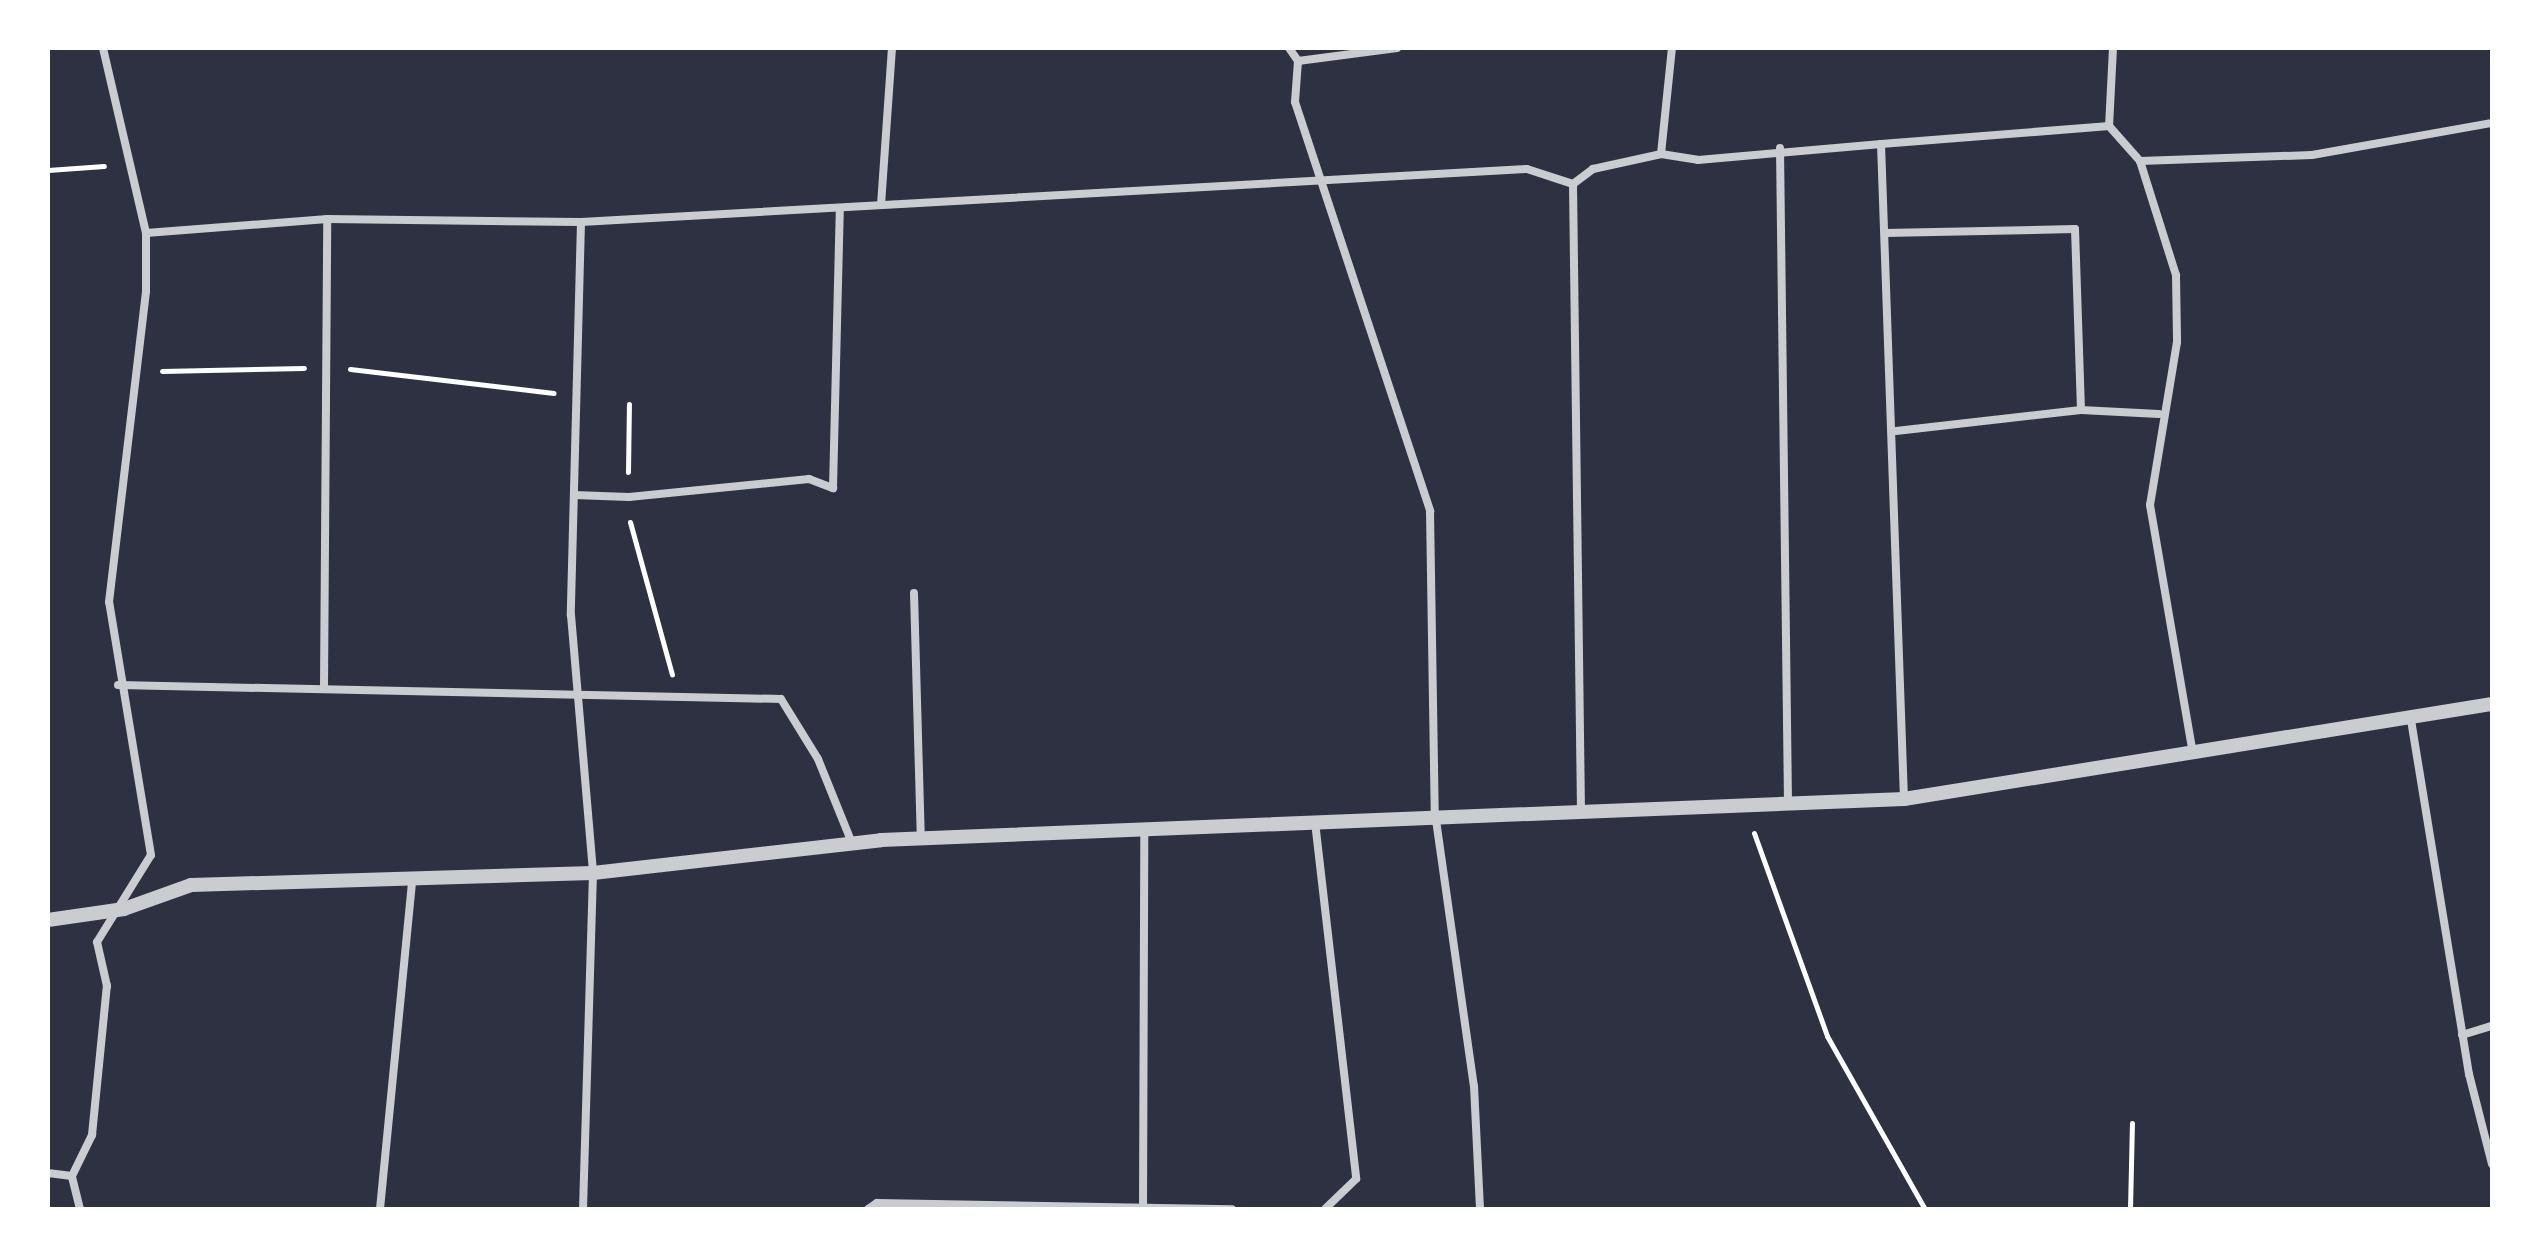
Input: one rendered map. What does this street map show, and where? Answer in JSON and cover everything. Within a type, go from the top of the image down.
[{"type":"street","points":[[80,1209],[72,1176],[92,1135],[107,986],[97,942],[124,909],[151,855],[118,685],[109,602],[146,291],[146,233],[103,48]]},
{"type":"street","points":[[881,205],[892,48]]},
{"type":"street","points":[[1289,48],[1298,61],[1295,102],[1326,182],[1430,511],[1435,813],[1474,1086],[1480,1209]]},
{"type":"street","points":[[1298,61],[1397,48]]},
{"type":"street","points":[[1661,154],[1672,48]]},
{"type":"street","points":[[2113,48],[2109,126],[2140,161],[2176,275],[2177,342],[2159,414],[2150,505],[2194,754]]},
{"type":"street","points":[[2140,161],[2312,155],[2492,123]]},
{"type":"street","points":[[1573,184],[1593,169],[1661,154],[1698,160],[1780,148],[1881,144],[2109,126]]},
{"type":"street","points":[[1881,144],[1896,431],[1904,799]]},
{"type":"street","points":[[1780,148],[1788,805]]},
{"type":"street","points":[[146,233],[327,219],[581,222],[1527,169],[1573,184]]},
{"type":"street","points":[[1573,184],[1581,811]]},
{"type":"street","points":[[574,495],[629,497],[809,479],[833,488],[840,208]]},
{"type":"street","points":[[324,687],[327,219]]},
{"type":"street","points":[[581,222],[574,495],[578,699],[593,873],[583,1209]]},
{"type":"street","points":[[1885,233],[2075,229],[2081,410]]},
{"type":"street","points":[[1896,431],[2081,410],[2159,414]]},
{"type":"street","points":[[914,593],[921,838]]},
{"type":"street","points":[[118,685],[324,687],[578,699],[667,694],[781,699],[818,759],[852,843]]},
{"type":"street","points":[[48,920],[124,909],[191,885],[593,873],[921,838],[1435,813],[1788,805],[1904,799],[2411,720],[2492,704]]},
{"type":"street","points":[[2411,720],[2462,1035],[2492,1164]]},
{"type":"street","points":[[1314,819],[1356,1179],[1325,1209]]},
{"type":"street","points":[[1143,1208],[1144,827]]},
{"type":"street","points":[[380,1209],[412,880]]},
{"type":"street","points":[[2462,1035],[2492,1026]]},
{"type":"street","points":[[48,1173],[72,1176]]},
{"type":"street","points":[[868,1209],[877,1203],[1232,1209]]},
{"type":"path","points":[[48,170],[129,165]]},
{"type":"path","points":[[629,404],[631,530],[673,677],[667,694]]},
{"type":"path","points":[[1750,806],[1827,1036],[1925,1209]]},
{"type":"path","points":[[2130,1209],[2132,1123]]}]
